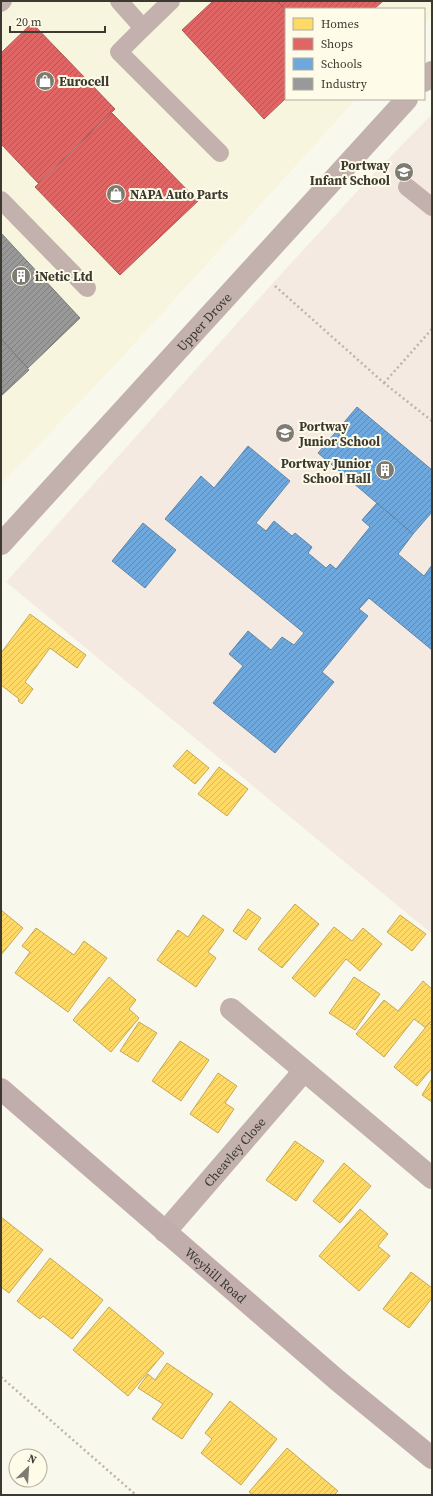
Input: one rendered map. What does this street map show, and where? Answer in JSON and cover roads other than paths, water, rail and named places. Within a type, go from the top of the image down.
[{"type":"main road","name":"Weyhill Road","points":[[1,1089],[337,1380],[432,1458]]},
{"type":"street","name":"Upper Drove","points":[[1,544],[406,100]]},
{"type":"street","points":[[231,1009],[432,1178]]},
{"type":"street","name":"Cheavley Close","points":[[165,1232],[304,1071]]},
{"type":"lane","points":[[119,1],[143,28]]},
{"type":"lane","points":[[171,1],[119,52],[220,153]]},
{"type":"lane","points":[[407,187],[432,207]]},
{"type":"lane","points":[[1,200],[87,288]]},
{"type":"place","name":"Eurocell","points":[[45,81]]},
{"type":"place","name":"Portway Infant School","points":[[404,172]]},
{"type":"place","name":"NAPA Auto Parts","points":[[116,194]]},
{"type":"place","name":"iNetic Ltd","points":[[21,276]]},
{"type":"place","name":"Portway Junior School","points":[[285,433]]},
{"type":"place","name":"Portway Junior School Hall","points":[[385,470]]}]
